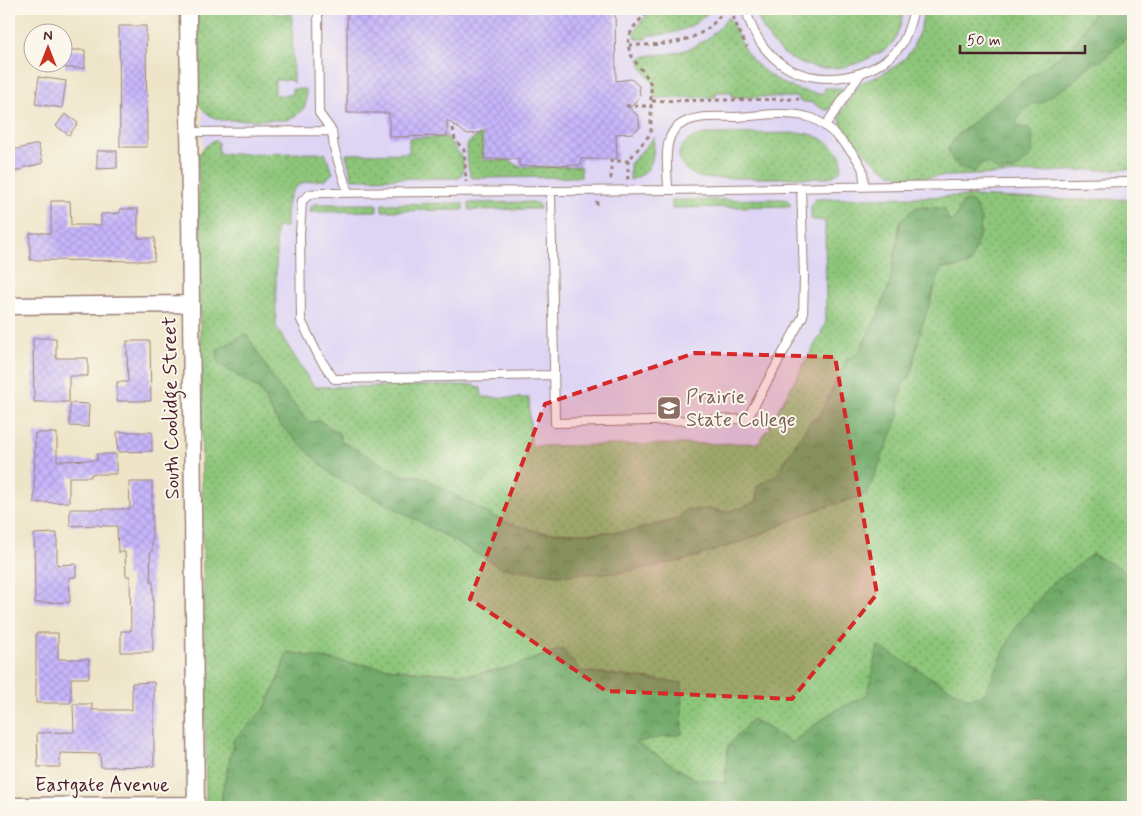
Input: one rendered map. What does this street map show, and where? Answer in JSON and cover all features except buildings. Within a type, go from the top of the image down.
[{"type":"street","name":"South Coolidge Street","points":[[188,9],[196,806]]},
{"type":"street","points":[[9,306],[190,304]]},
{"type":"street","name":"Eastgate Avenue","points":[[9,806],[196,806]]},
{"type":"lane","points":[[318,9],[319,113],[332,131],[334,148],[348,193]]},
{"type":"lane","points":[[746,9],[750,23],[759,41],[770,54],[781,64],[795,72],[812,76],[846,76],[861,73],[878,65],[901,46],[914,9]]},
{"type":"lane","points":[[825,126],[861,73]]},
{"type":"lane","points":[[668,190],[667,142],[676,128],[696,118],[790,115],[809,117],[825,126],[844,143],[863,170],[864,187]]},
{"type":"lane","points":[[189,132],[332,131]]},
{"type":"lane","points":[[554,375],[334,379],[318,357],[301,320],[300,213],[302,201],[310,194],[348,193],[551,192],[1133,182]]},
{"type":"lane","points":[[551,192],[555,423],[748,419],[803,316],[801,188]]},
{"type":"path","points":[[628,161],[610,161],[611,178],[628,178],[628,161],[651,133],[652,92],[649,80],[630,55],[629,45],[630,35],[649,9]]},
{"type":"path","points":[[629,45],[666,45],[692,38],[712,23],[724,9]]},
{"type":"path","points":[[652,100],[799,99]]},
{"type":"path","points":[[626,106],[652,106]]},
{"type":"path","points":[[453,128],[455,140],[464,150],[466,180]]},
{"type":"path","points":[[597,200],[597,209]]},
{"type":"highlighted area","points":[[695,353],[835,357],[877,594],[792,699],[606,691],[470,599],[545,404]]},
{"type":"shaded area","name":"Prairie State College","points":[[202,9],[1133,9],[1133,807],[207,807]]},
{"type":"green space","points":[[197,9],[274,9],[275,14],[290,14],[292,11],[293,83],[291,80],[275,80],[275,95],[292,95],[292,89],[306,89],[306,104],[304,108],[288,120],[220,120],[205,111],[198,103]]},
{"type":"green space","points":[[651,9],[711,9],[698,22],[682,30],[665,34],[647,35],[646,39],[636,39],[637,27]]},
{"type":"green space","points":[[755,9],[903,9],[901,23],[894,41],[881,52],[844,67],[822,68],[800,63],[778,49],[760,24]]},
{"type":"green space","points":[[924,9],[1133,9],[1133,169],[905,177],[884,169],[864,152],[841,126],[840,113],[860,83],[880,75],[906,57],[912,49],[921,27]]},
{"type":"green space","points":[[1100,9],[1133,9],[1133,32],[1103,59],[1088,67],[1072,82],[1041,103],[1032,104],[1017,118],[1017,126],[1029,128],[1033,136],[1032,155],[1015,170],[997,171],[989,163],[982,164],[974,172],[965,170],[957,165],[948,149],[957,135],[1019,84],[1066,52],[1079,37],[1094,12]]},
{"type":"green space","points":[[728,17],[749,55],[776,79],[798,89],[822,94],[825,88],[843,88],[829,110],[825,110],[812,103],[799,101],[799,97],[732,97],[731,92],[716,92],[716,97],[654,98],[653,83],[640,65],[639,59],[649,55],[675,53],[693,47],[716,31]]},
{"type":"green space","points":[[805,133],[831,144],[840,155],[842,161],[841,168],[836,174],[825,178],[702,178],[691,173],[680,161],[679,154],[686,142],[694,137],[705,134]]},
{"type":"green space","points":[[483,134],[484,161],[510,160],[519,167],[581,166],[581,177],[472,178],[468,168],[467,146],[473,138]]},
{"type":"green space","points":[[447,137],[463,161],[463,172],[459,178],[352,179],[346,154],[409,153],[409,138]]},
{"type":"green space","points":[[654,137],[651,163],[648,169],[638,177],[630,180],[630,164]]},
{"type":"green space","points":[[214,140],[218,142],[219,154],[325,153],[333,173],[326,180],[305,183],[292,191],[287,206],[286,227],[276,227],[276,327],[314,387],[474,385],[481,388],[482,397],[529,398],[531,446],[759,443],[766,431],[771,429],[769,426],[818,339],[822,336],[821,332],[826,322],[825,221],[811,219],[811,205],[816,199],[968,196],[1068,200],[1133,199],[1133,584],[1123,569],[1016,626],[985,695],[968,699],[868,695],[829,714],[792,743],[753,719],[728,746],[725,783],[695,779],[634,742],[682,683],[581,671],[562,649],[508,668],[470,675],[413,671],[349,663],[287,652],[277,682],[265,708],[234,739],[222,793],[222,807],[206,807],[198,155]],"holes":[[[963,202],[980,233],[970,264],[955,268],[941,268],[921,329],[910,378],[903,383],[899,399],[899,416],[867,494],[813,511],[749,539],[686,560],[617,573],[413,518],[332,475],[278,423],[260,390],[218,363],[217,350],[246,334],[274,380],[308,422],[320,421],[339,433],[341,441],[404,476],[420,476],[502,521],[540,532],[587,533],[632,531],[713,509],[719,511],[735,510],[757,501],[757,486],[776,475],[811,420],[819,417],[847,359],[858,354],[878,315],[890,283],[901,219],[917,207],[944,208],[949,221],[952,221]]]},
{"type":"green space","points":[[672,200],[788,200],[791,206],[672,208]]},
{"type":"green space","points":[[969,201],[974,203],[981,219],[980,233],[970,264],[955,268],[941,268],[921,329],[910,378],[903,383],[899,399],[899,416],[867,494],[813,511],[749,539],[686,560],[617,573],[558,575],[502,568],[332,475],[278,423],[260,390],[218,363],[217,350],[246,334],[274,380],[308,422],[320,421],[339,433],[341,441],[404,476],[420,476],[502,521],[540,532],[587,533],[632,531],[677,519],[685,510],[713,509],[722,513],[757,501],[757,486],[776,475],[811,420],[819,417],[847,359],[858,354],[878,315],[890,283],[901,219],[917,207],[944,208],[949,221],[952,221],[963,202]]},
{"type":"green space","points":[[533,202],[538,204],[540,209],[469,210],[469,203]]},
{"type":"green space","points":[[463,203],[463,210],[382,211],[382,204]]},
{"type":"green space","points":[[315,204],[377,204],[377,211],[310,212],[311,207]]},
{"type":"green space","points":[[1092,554],[1123,569],[1133,584],[1133,807],[222,807],[222,793],[234,739],[265,708],[277,682],[287,652],[349,663],[413,671],[470,675],[508,668],[562,649],[581,671],[682,683],[682,734],[635,742],[695,779],[725,783],[728,746],[752,719],[792,743],[829,714],[867,695],[878,646],[968,699],[984,695],[1016,626],[1051,585]]},
{"type":"place","name":"Prairie State College","points":[[669,408]]}]
